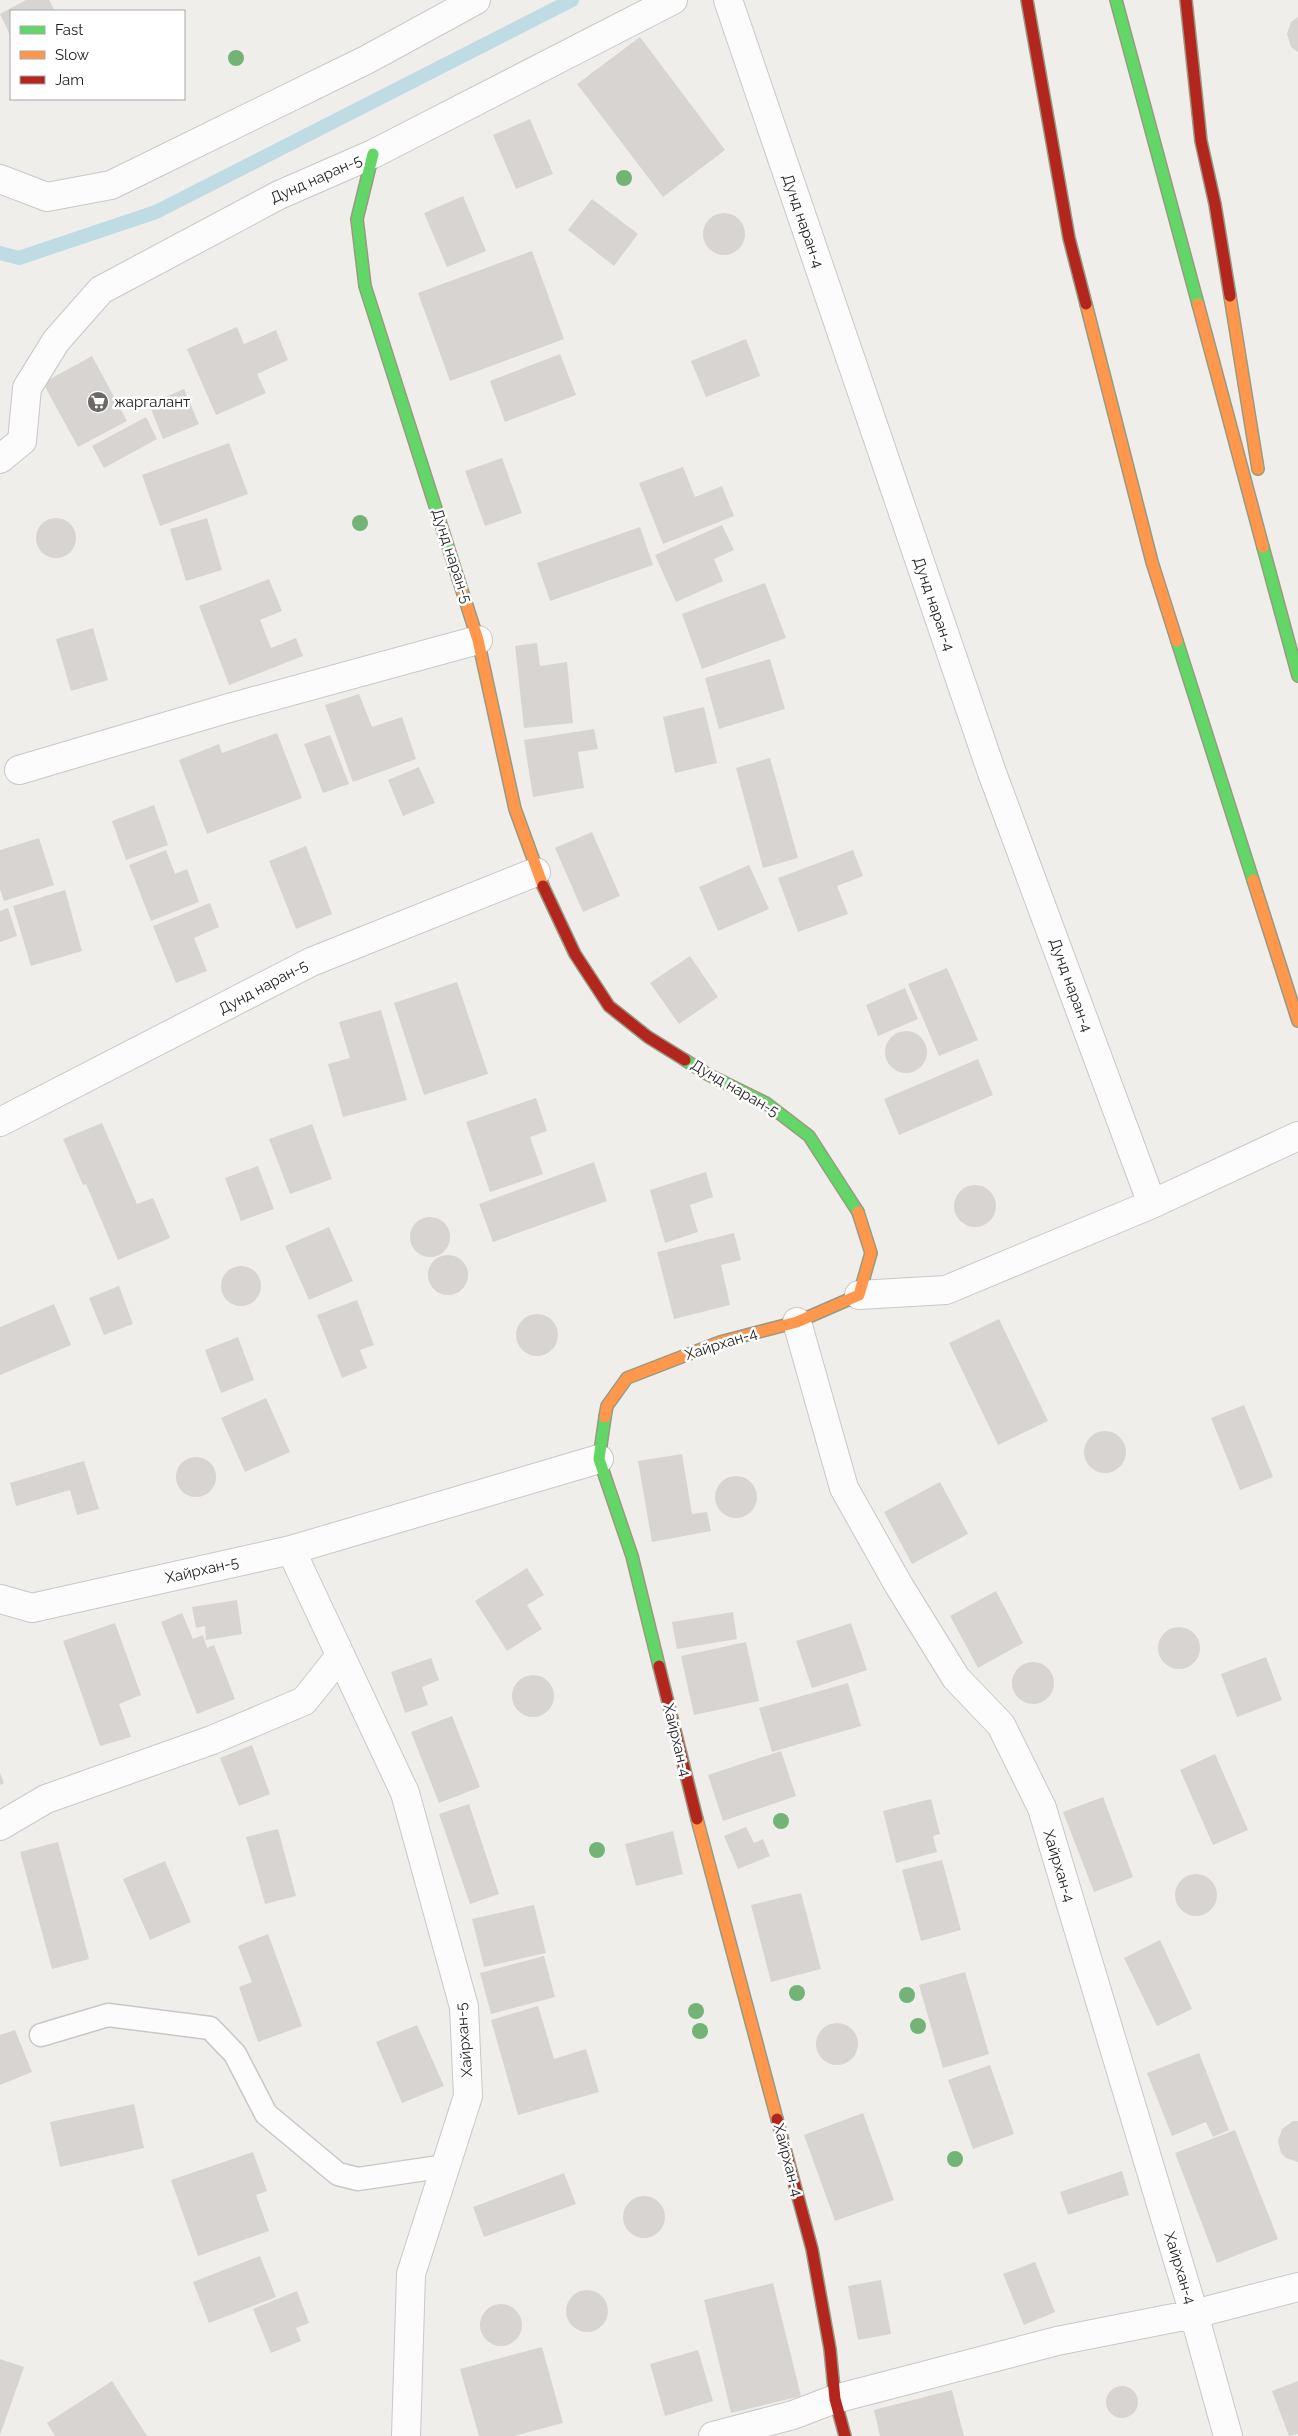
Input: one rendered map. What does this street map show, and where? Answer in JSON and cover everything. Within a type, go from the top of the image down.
[{"type":"street","points":[[0,179],[47,197],[111,185],[368,60],[476,0]]},
{"type":"street","points":[[372,154],[673,0]]},
{"type":"street","name":"Дунд наран-4","points":[[728,0],[991,770],[1152,1204]]},
{"type":"street","points":[[1027,0],[1069,238],[1152,562],[1298,1021]]},
{"type":"street","points":[[1116,0],[1298,676]]},
{"type":"street","points":[[1186,0],[1201,141],[1215,204],[1261,481]]},
{"type":"street","name":"Дунд наран-5","points":[[0,460],[22,441],[27,388],[56,341],[101,290],[279,195],[372,154]]},
{"type":"street","name":"Дунд наран-5","points":[[372,154],[357,218],[364,286],[478,640],[515,809],[536,872],[575,954],[609,1006],[648,1038],[707,1074],[766,1102],[810,1136],[858,1210],[871,1253],[859,1295]]},
{"type":"street","points":[[1286,588],[1298,636]]},
{"type":"street","points":[[19,770],[229,708],[478,640]]},
{"type":"street","name":"Дунд наран-5","points":[[0,1122],[311,962],[536,872]]},
{"type":"street","points":[[797,1322],[859,1295],[946,1290],[1152,1204],[1298,1136]]},
{"type":"street","name":"Хайрхан-4","points":[[845,2436],[835,2399],[830,2349],[812,2249],[709,1870],[632,1556],[599,1458],[607,1406],[627,1378],[720,1342],[797,1322],[844,1488],[898,1584],[956,1678],[1001,1725],[1042,1808],[1194,2314],[1228,2436]]},
{"type":"street","points":[[291,1550],[599,1458]]},
{"type":"street","name":"Хайрхан-5","points":[[0,1600],[32,1608],[291,1550],[405,1793],[464,2007],[468,2096],[411,2274],[406,2436]]},
{"type":"street","points":[[0,1826],[46,1799],[212,1740],[304,1701],[340,1656]]},
{"type":"street","name":"Хайрхан-4","points":[[713,2436],[793,2415],[835,2399],[1057,2341],[1194,2314],[1298,2287]]},
{"type":"lane","points":[[41,2035],[108,2015],[210,2028],[235,2054],[266,2114],[338,2174],[358,2179],[446,2166]]},
{"type":"building","points":[[26,0],[49,0],[54,10],[10,10],[10,35],[0,14]]},
{"type":"building","points":[[1298,17],[1298,52],[1291,47],[1287,34],[1291,22]]},
{"type":"building","points":[[640,37],[725,150],[663,197],[577,84]]},
{"type":"building","points":[[530,119],[553,174],[516,189],[493,135]]},
{"type":"building","points":[[463,196],[486,251],[447,267],[424,213]]},
{"type":"building","points":[[592,199],[638,234],[614,266],[568,230]]},
{"type":"building","points":[[724,213],[739,219],[745,234],[739,249],[724,255],[709,249],[703,234],[709,219]]},
{"type":"building","points":[[532,251],[564,339],[450,381],[418,293]]},
{"type":"building","points":[[237,327],[244,344],[276,330],[288,360],[257,374],[266,393],[216,415],[187,349]]},
{"type":"building","points":[[746,339],[760,376],[706,397],[691,361]]},
{"type":"building","points":[[560,354],[576,395],[505,422],[490,381]]},
{"type":"building","points":[[92,356],[127,421],[78,447],[43,383]]},
{"type":"building","points":[[184,389],[199,424],[163,439],[149,404]]},
{"type":"building","points":[[146,417],[157,439],[104,468],[92,446]]},
{"type":"building","points":[[229,443],[248,494],[160,526],[142,475]]},
{"type":"building","points":[[502,458],[522,513],[485,526],[465,471]]},
{"type":"building","points":[[683,467],[695,497],[722,486],[734,516],[663,544],[639,483]]},
{"type":"building","points":[[60,518],[67,521],[73,527],[76,538],[75,546],[67,555],[60,558],[52,558],[45,555],[37,546],[36,534],[39,527],[48,519]]},
{"type":"building","points":[[207,518],[222,570],[186,581],[170,529]]},
{"type":"building","points":[[722,525],[734,550],[714,559],[723,581],[676,602],[655,555]]},
{"type":"building","points":[[640,527],[653,565],[550,601],[537,563]]},
{"type":"building","points":[[269,579],[282,611],[260,620],[271,648],[296,638],[303,656],[229,685],[199,606]]},
{"type":"building","points":[[765,583],[786,638],[702,669],[682,614]]},
{"type":"building","points":[[93,628],[108,680],[71,691],[56,639]]},
{"type":"building","points":[[537,643],[540,666],[567,662],[573,723],[524,728],[515,646]]},
{"type":"building","points":[[770,659],[785,709],[719,729],[705,678]]},
{"type":"building","points":[[359,694],[372,727],[402,717],[416,759],[353,782],[325,705]]},
{"type":"building","points":[[704,707],[717,763],[675,773],[663,717]]},
{"type":"building","points":[[594,729],[598,749],[578,752],[584,788],[533,797],[524,740]]},
{"type":"building","points":[[277,733],[302,798],[207,834],[179,760],[219,744],[222,753]]},
{"type":"building","points":[[330,735],[349,784],[323,793],[304,744]]},
{"type":"building","points":[[770,758],[798,858],[763,868],[736,768]]},
{"type":"building","points":[[419,767],[435,803],[403,816],[388,780]]},
{"type":"building","points":[[154,805],[168,845],[126,860],[112,821]]},
{"type":"building","points":[[592,832],[620,896],[583,912],[555,848]]},
{"type":"building","points":[[39,838],[54,885],[4,901],[0,889],[0,850]]},
{"type":"building","points":[[306,846],[332,914],[296,929],[269,861]]},
{"type":"building","points":[[166,850],[175,874],[187,869],[199,902],[151,921],[129,865]]},
{"type":"building","points":[[853,850],[863,876],[837,886],[848,914],[798,932],[778,878]]},
{"type":"building","points":[[749,865],[769,909],[718,931],[699,887]]},
{"type":"building","points":[[65,890],[82,951],[31,966],[13,906]]},
{"type":"building","points":[[210,903],[219,927],[194,938],[207,971],[176,983],[153,926]]},
{"type":"building","points":[[8,908],[17,936],[0,942],[0,911]]},
{"type":"building","points":[[690,956],[718,997],[679,1024],[650,983]]},
{"type":"building","points":[[947,968],[978,1040],[939,1056],[908,984]]},
{"type":"building","points":[[457,982],[488,1074],[424,1095],[394,1003]]},
{"type":"building","points":[[905,988],[918,1019],[878,1036],[866,1005]]},
{"type":"building","points":[[381,1010],[407,1100],[343,1117],[328,1064],[350,1058],[339,1022]]},
{"type":"building","points":[[906,1031],[921,1037],[927,1052],[921,1067],[906,1073],[891,1067],[885,1052],[891,1037]]},
{"type":"building","points":[[978,1059],[993,1095],[899,1135],[884,1099]]},
{"type":"building","points":[[536,1098],[547,1131],[530,1137],[543,1174],[490,1192],[466,1122]]},
{"type":"building","points":[[102,1123],[137,1204],[153,1198],[170,1238],[118,1260],[86,1184],[83,1185],[63,1139]]},
{"type":"building","points":[[312,1124],[332,1179],[290,1194],[269,1139]]},
{"type":"building","points":[[594,1162],[607,1201],[493,1242],[479,1204]]},
{"type":"building","points":[[258,1166],[274,1209],[241,1221],[225,1178]]},
{"type":"building","points":[[706,1172],[713,1197],[690,1205],[698,1232],[665,1243],[650,1190]]},
{"type":"building","points":[[975,1185],[990,1191],[996,1206],[990,1221],[975,1227],[960,1221],[954,1206],[960,1191]]},
{"type":"building","points":[[426,1217],[434,1217],[441,1220],[447,1226],[450,1237],[447,1248],[441,1254],[434,1257],[426,1257],[419,1254],[413,1248],[410,1241],[410,1233],[413,1226],[419,1220]]},
{"type":"building","points":[[329,1227],[353,1281],[309,1300],[285,1246]]},
{"type":"building","points":[[734,1233],[741,1260],[721,1265],[730,1305],[674,1319],[657,1252]]},
{"type":"building","points":[[452,1255],[459,1258],[465,1264],[468,1275],[467,1283],[459,1292],[452,1295],[444,1295],[437,1292],[429,1283],[428,1271],[431,1264],[440,1256]]},
{"type":"building","points":[[245,1266],[252,1269],[258,1275],[261,1286],[260,1294],[252,1303],[245,1306],[237,1306],[230,1303],[222,1294],[221,1282],[224,1275],[233,1267]]},
{"type":"building","points":[[119,1286],[133,1324],[104,1335],[89,1298]]},
{"type":"building","points":[[357,1300],[374,1345],[360,1350],[367,1368],[342,1378],[317,1315]]},
{"type":"building","points":[[54,1304],[71,1345],[0,1375],[0,1327]]},
{"type":"building","points":[[537,1314],[552,1320],[558,1335],[552,1350],[537,1356],[522,1350],[516,1335],[522,1320]]},
{"type":"building","points":[[999,1319],[1048,1421],[998,1445],[949,1343]]},
{"type":"building","points":[[238,1337],[254,1380],[221,1393],[205,1350]]},
{"type":"building","points":[[266,1398],[290,1452],[245,1472],[221,1418]]},
{"type":"building","points":[[1244,1405],[1273,1477],[1240,1490],[1211,1418]]},
{"type":"building","points":[[1105,1431],[1120,1437],[1126,1452],[1120,1467],[1105,1473],[1090,1467],[1084,1452],[1090,1437]]},
{"type":"building","points":[[682,1454],[692,1514],[707,1512],[711,1531],[652,1542],[638,1461]]},
{"type":"building","points":[[192,1457],[200,1457],[207,1460],[213,1466],[216,1477],[213,1488],[207,1494],[200,1497],[192,1497],[185,1494],[179,1488],[176,1481],[176,1473],[179,1466],[185,1460]]},
{"type":"building","points":[[84,1461],[99,1509],[77,1515],[70,1490],[16,1506],[10,1483]]},
{"type":"building","points":[[736,1476],[751,1482],[757,1497],[751,1512],[736,1518],[721,1512],[715,1497],[721,1482]]},
{"type":"building","points":[[940,1482],[968,1534],[912,1564],[884,1512]]},
{"type":"building","points":[[527,1568],[544,1595],[527,1605],[542,1629],[507,1651],[475,1601]]},
{"type":"building","points":[[996,1591],[1023,1643],[978,1668],[950,1616]]},
{"type":"building","points":[[237,1600],[242,1634],[206,1640],[205,1626],[196,1628],[192,1607]]},
{"type":"building","points":[[733,1612],[737,1639],[677,1649],[672,1622]]},
{"type":"building","points":[[182,1613],[193,1639],[203,1635],[207,1648],[214,1645],[235,1699],[197,1714],[161,1622]]},
{"type":"building","points":[[115,1623],[141,1695],[119,1704],[131,1737],[100,1746],[63,1641]]},
{"type":"building","points":[[851,1623],[867,1670],[812,1688],[796,1641]]},
{"type":"building","points":[[1179,1627],[1194,1633],[1200,1648],[1194,1663],[1179,1669],[1164,1663],[1158,1648],[1164,1633]]},
{"type":"building","points":[[746,1642],[759,1701],[694,1715],[681,1656]]},
{"type":"building","points":[[1266,1657],[1282,1700],[1237,1717],[1221,1674]]},
{"type":"building","points":[[431,1658],[439,1680],[422,1687],[428,1705],[405,1713],[391,1672]]},
{"type":"building","points":[[1033,1662],[1048,1668],[1054,1683],[1048,1698],[1033,1704],[1018,1698],[1012,1683],[1018,1668]]},
{"type":"building","points":[[533,1675],[548,1681],[554,1696],[548,1711],[533,1717],[518,1711],[512,1696],[518,1681]]},
{"type":"building","points":[[848,1683],[861,1726],[772,1752],[759,1708]]},
{"type":"building","points":[[452,1716],[480,1787],[439,1803],[411,1732]]},
{"type":"building","points":[[252,1745],[270,1794],[239,1806],[220,1758]]},
{"type":"building","points":[[781,1751],[796,1796],[723,1821],[708,1775]]},
{"type":"building","points":[[1215,1754],[1248,1830],[1213,1845],[1180,1770]]},
{"type":"building","points":[[0,1773],[4,1783],[0,1785]]},
{"type":"building","points":[[1103,1797],[1133,1877],[1094,1892],[1063,1812]]},
{"type":"building","points":[[931,1799],[940,1834],[933,1836],[937,1852],[896,1863],[883,1811]]},
{"type":"building","points":[[469,1804],[499,1894],[470,1904],[439,1814]]},
{"type":"building","points":[[746,1827],[754,1843],[763,1839],[770,1856],[738,1869],[724,1836]]},
{"type":"building","points":[[278,1829],[296,1896],[265,1904],[246,1837]]},
{"type":"building","points":[[673,1831],[683,1874],[636,1886],[625,1844]]},
{"type":"building","points":[[58,1842],[89,1959],[52,1969],[20,1852]]},
{"type":"building","points":[[942,1860],[961,1930],[921,1941],[902,1870]]},
{"type":"building","points":[[165,1861],[191,1922],[150,1940],[123,1879]]},
{"type":"building","points":[[1196,1874],[1211,1880],[1217,1895],[1211,1910],[1196,1916],[1181,1910],[1175,1895],[1181,1880]]},
{"type":"building","points":[[801,1893],[821,1969],[771,1982],[751,1905]]},
{"type":"building","points":[[534,1905],[546,1953],[484,1967],[472,1919]]},
{"type":"building","points":[[268,1934],[302,2026],[258,2042],[239,1987],[252,1982],[238,1946]]},
{"type":"building","points":[[1160,1940],[1192,2009],[1157,2026],[1124,1958]]},
{"type":"building","points":[[544,1956],[555,1997],[491,2014],[480,1973]]},
{"type":"building","points":[[965,1972],[989,2054],[943,2068],[919,1985]]},
{"type":"building","points":[[538,2006],[554,2059],[586,2049],[599,2092],[518,2115],[491,2020]]},
{"type":"building","points":[[837,2023],[852,2029],[858,2044],[852,2059],[837,2065],[822,2059],[816,2044],[822,2029]]},
{"type":"building","points":[[417,2025],[444,2086],[402,2103],[376,2042]]},
{"type":"building","points":[[15,2030],[32,2072],[0,2085],[0,2035]]},
{"type":"building","points":[[1199,2053],[1229,2130],[1213,2137],[1206,2122],[1172,2136],[1147,2073]]},
{"type":"building","points":[[990,2065],[1014,2134],[973,2149],[948,2080]]},
{"type":"building","points":[[134,2104],[144,2148],[60,2167],[50,2122]]},
{"type":"building","points":[[863,2113],[894,2200],[835,2221],[804,2135]]},
{"type":"building","points":[[1293,2121],[1298,2121],[1298,2162],[1286,2158],[1281,2153],[1278,2141],[1282,2129]]},
{"type":"building","points":[[1235,2130],[1278,2239],[1217,2263],[1175,2153]]},
{"type":"building","points":[[253,2152],[267,2191],[256,2195],[269,2231],[198,2256],[171,2180]]},
{"type":"building","points":[[1122,2171],[1129,2195],[1068,2215],[1060,2192]]},
{"type":"building","points":[[564,2173],[576,2204],[484,2237],[473,2207]]},
{"type":"building","points":[[644,2196],[659,2202],[665,2217],[659,2232],[644,2238],[629,2232],[623,2217],[629,2202]]},
{"type":"building","points":[[260,2256],[276,2297],[209,2323],[193,2282]]},
{"type":"building","points":[[1035,2262],[1055,2312],[1024,2325],[1003,2274]]},
{"type":"building","points":[[881,2280],[891,2334],[858,2340],[848,2286]]},
{"type":"building","points":[[773,2283],[801,2396],[731,2413],[704,2300]]},
{"type":"building","points":[[587,2290],[602,2296],[608,2311],[602,2326],[587,2332],[572,2326],[566,2311],[572,2296]]},
{"type":"building","points":[[297,2291],[309,2323],[296,2328],[301,2341],[271,2353],[253,2309]]},
{"type":"building","points":[[501,2304],[516,2310],[522,2325],[516,2340],[501,2346],[486,2340],[480,2325],[486,2310]]},
{"type":"building","points":[[542,2347],[563,2423],[514,2436],[479,2436],[460,2369]]},
{"type":"building","points":[[698,2350],[713,2401],[665,2416],[650,2364]]},
{"type":"building","points":[[0,2359],[24,2367],[0,2435]]},
{"type":"building","points":[[112,2381],[147,2436],[55,2436],[47,2423]]},
{"type":"building","points":[[1298,2381],[1298,2434],[1289,2436],[1272,2391]]},
{"type":"building","points":[[1122,2386],[1133,2391],[1138,2402],[1133,2413],[1122,2418],[1111,2413],[1106,2402],[1111,2391]]},
{"type":"building","points":[[952,2390],[964,2436],[880,2436],[874,2410]]},
{"type":"waterway","points":[[0,253],[19,258],[156,212],[572,0]]},
{"type":"traffic: fast","points":[[1116,0],[1198,304]]},
{"type":"traffic: fast","points":[[373,154],[357,219],[365,286],[458,578]]},
{"type":"traffic: fast","points":[[1263,547],[1298,676]]},
{"type":"traffic: fast","points":[[1177,641],[1253,880]]},
{"type":"traffic: fast","points":[[685,1060],[707,1074],[766,1103],[809,1136],[858,1212]]},
{"type":"traffic: fast","points":[[605,1417],[599,1459],[632,1556],[659,1666]]},
{"type":"traffic: slow","points":[[1230,296],[1258,469]]},
{"type":"traffic: slow","points":[[1086,304],[1152,562],[1177,641]]},
{"type":"traffic: slow","points":[[1198,304],[1263,547]]},
{"type":"traffic: slow","points":[[458,578],[478,640],[515,809],[543,886]]},
{"type":"traffic: slow","points":[[1253,880],[1298,1021]]},
{"type":"traffic: slow","points":[[605,1417],[607,1406],[627,1378],[720,1342],[797,1322],[859,1295],[871,1253],[858,1212]]},
{"type":"traffic: slow","points":[[697,1819],[777,2119]]},
{"type":"traffic: jam","points":[[1027,0],[1069,238],[1086,304]]},
{"type":"traffic: jam","points":[[1186,0],[1201,141],[1215,204],[1230,296]]},
{"type":"traffic: jam","points":[[543,886],[575,954],[609,1006],[648,1037],[685,1060]]},
{"type":"traffic: jam","points":[[659,1666],[697,1819]]},
{"type":"traffic: jam","points":[[777,2119],[812,2249],[830,2349],[835,2399],[845,2436]]},
{"type":"place","name":"жаргалант","points":[[98,402]]}]
